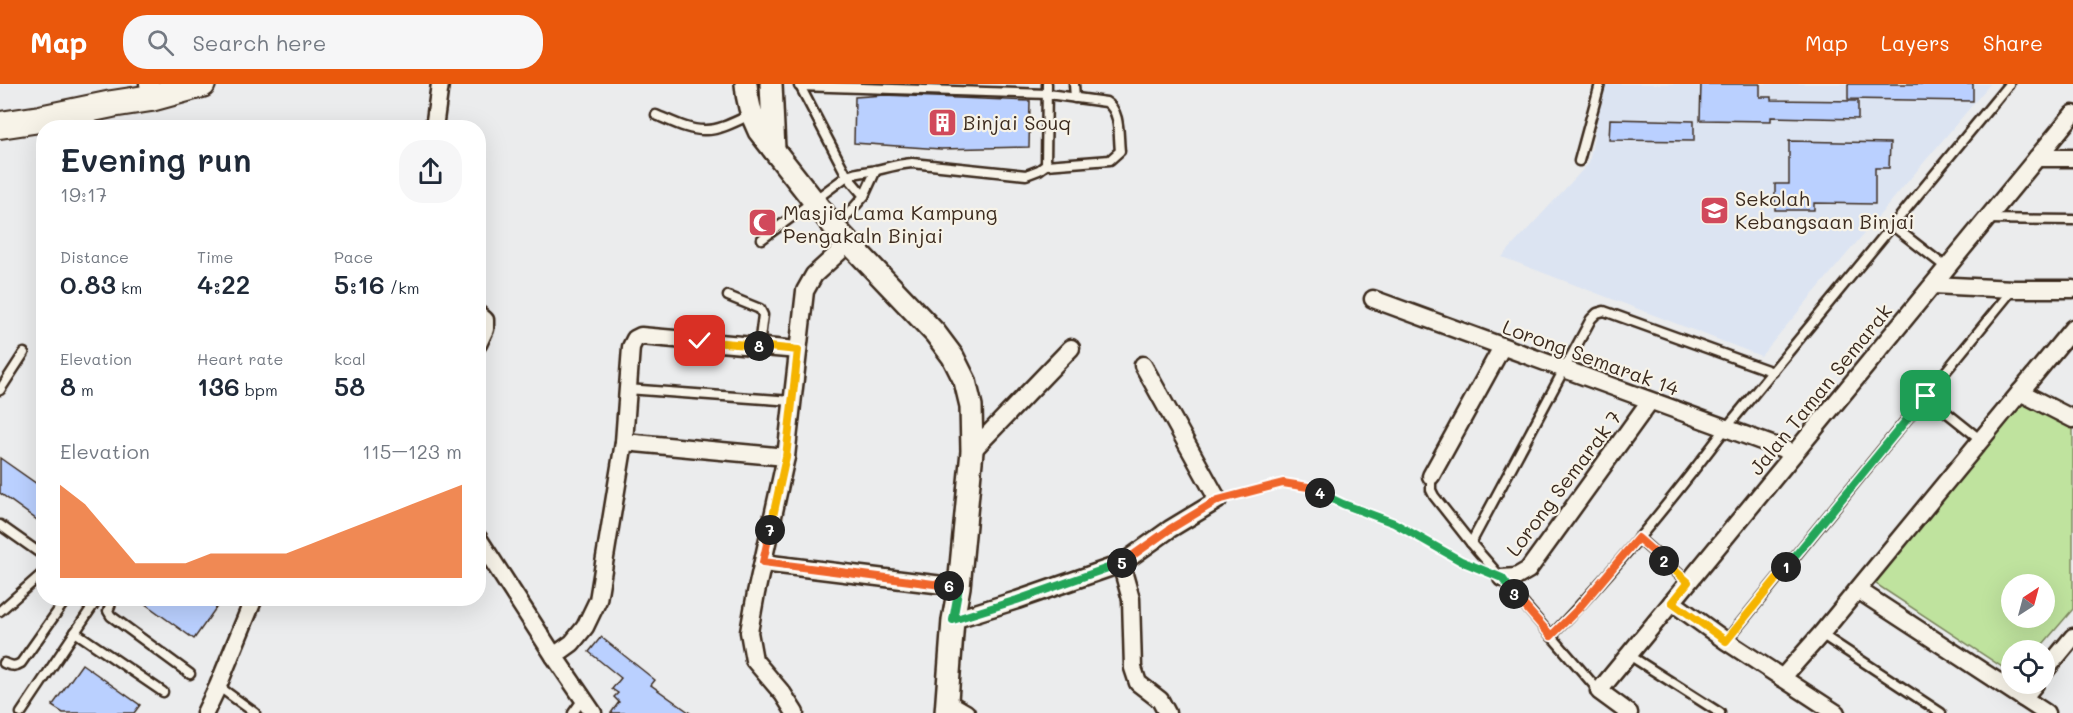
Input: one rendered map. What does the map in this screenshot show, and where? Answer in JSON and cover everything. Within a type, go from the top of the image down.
[{"type":"main road","points":[[81,119],[149,84]]},
{"type":"main road","points":[[112,104],[151,98],[202,84]]},
{"type":"main road","points":[[0,125],[36,122]]},
{"type":"street","points":[[435,120],[440,84]]},
{"type":"street","points":[[771,84],[774,150]]},
{"type":"street","points":[[745,95],[774,150],[813,202],[935,333],[953,357],[965,381],[971,406],[972,451],[959,587],[953,620],[946,707],[966,713]]},
{"type":"street","name":"Jalan Taman Semarak","points":[[1599,691],[2073,114]]},
{"type":"street","points":[[2037,158],[2073,158]]},
{"type":"street","points":[[795,713],[783,694],[758,667],[752,654],[749,632],[786,457],[805,291],[842,235]]},
{"type":"street","points":[[1933,285],[2073,289]]},
{"type":"street","name":"Lorong Semarak 14","points":[[1373,299],[1794,453]]},
{"type":"street","points":[[554,656],[572,643],[585,627],[598,600],[624,442],[630,347],[635,339],[641,336],[798,350]]},
{"type":"street","points":[[1782,678],[1858,590],[2020,392],[2070,337]]},
{"type":"street","points":[[1431,476],[1502,346]]},
{"type":"street","points":[[972,451],[1071,348]]},
{"type":"street","points":[[953,620],[1121,564],[1170,529],[1218,500],[1143,365]]},
{"type":"street","points":[[2020,392],[2073,418]]},
{"type":"street","name":"Lorong Semarak 7","points":[[1502,578],[1516,577],[1528,570],[1650,400]]},
{"type":"street","points":[[624,442],[786,457]]},
{"type":"street","points":[[486,550],[594,713]]},
{"type":"street","points":[[763,562],[959,587]]},
{"type":"street","points":[[1121,564],[1131,600],[1133,668],[1138,683],[1160,700],[1167,713]]},
{"type":"street","points":[[1858,590],[2046,713]]},
{"type":"street","points":[[1672,602],[1726,641],[1836,713]]},
{"type":"street","points":[[205,713],[251,606]]},
{"type":"street","points":[[2055,659],[2073,637]]},
{"type":"street","points":[[1599,691],[1629,713]]},
{"type":"street","points":[[2023,698],[2026,694]]},
{"type":"lane","points":[[1046,165],[1047,84]]},
{"type":"lane","points":[[1074,84],[1075,98]]},
{"type":"lane","points":[[1579,162],[1600,84]]},
{"type":"lane","points":[[1551,636],[1578,609],[1689,479],[1726,428],[2009,84]]},
{"type":"lane","points":[[762,239],[847,176],[862,171],[876,170],[894,164],[912,163],[1026,174],[1046,165],[1110,160],[1120,152],[1116,113],[1106,102],[1048,94],[799,85],[847,176],[864,196]]},
{"type":"lane","points":[[656,115],[692,129],[705,131],[717,129],[745,95]]},
{"type":"lane","points":[[842,235],[876,170]]},
{"type":"lane","points":[[1987,219],[2073,220]]},
{"type":"lane","points":[[1893,226],[1947,268]]},
{"type":"lane","points":[[1726,641],[2013,289]]},
{"type":"lane","points":[[728,296],[760,309],[763,315],[759,346]]},
{"type":"lane","points":[[1471,543],[1597,313],[1604,311],[1773,372]]},
{"type":"lane","points":[[0,390],[24,353]]},
{"type":"lane","points":[[627,389],[792,400]]},
{"type":"lane","points":[[1926,396],[1982,440]]},
{"type":"lane","points":[[1431,476],[1431,490],[1434,496],[1471,543],[1599,691]]},
{"type":"lane","points":[[0,525],[36,550]]},
{"type":"lane","points":[[1638,538],[1688,582]]},
{"type":"lane","points":[[0,610],[36,579]]},
{"type":"lane","points":[[4,663],[11,666],[21,663],[61,606]]},
{"type":"lane","points":[[21,713],[93,606]]},
{"type":"lane","points":[[108,606],[111,616],[190,674]]},
{"type":"lane","points":[[75,632],[163,692]]},
{"type":"lane","points":[[1821,634],[1941,713]]},
{"type":"lane","points":[[1629,655],[1720,713]]},
{"type":"lane","points":[[218,686],[255,713]]},
{"type":"lane","points":[[573,713],[584,699]]},
{"type":"path","points":[[1218,500],[1283,483],[1308,487],[1343,504],[1394,523],[1461,561],[1502,578]]},
{"type":"shaded area","name":"Sekolah Kebangsaan Binjai","points":[[1604,84],[1990,84],[1761,356],[1502,257],[1589,163]]},
{"type":"green space","points":[[2018,399],[2073,425],[2073,609],[2046,640],[2001,640],[2001,666],[1870,580]]},
{"type":"building","points":[[1701,84],[1760,84],[1760,97],[1771,97],[1771,100],[1858,101],[1858,119],[1771,117],[1771,121],[1700,120]]},
{"type":"building","points":[[1848,84],[1973,84],[1973,101],[1848,99]]},
{"type":"building","name":"Binjai Souq","points":[[885,95],[1030,101],[1029,147],[941,149],[854,143],[855,97]]},
{"type":"building","points":[[1610,119],[1694,121],[1694,141],[1609,140]]},
{"type":"building","points":[[1789,141],[1890,143],[1889,168],[1875,168],[1875,204],[1814,203],[1814,210],[1775,210],[1775,184],[1789,184]]},
{"type":"building","points":[[0,458],[36,483],[36,519],[0,493]]},
{"type":"building","points":[[148,606],[217,606],[194,639]]},
{"type":"building","points":[[601,637],[655,680],[651,685],[690,713],[611,713],[619,702],[614,697],[618,693],[612,689],[621,678],[589,652]]},
{"type":"building","points":[[82,664],[140,705],[134,713],[63,713],[52,706]]},
{"type":"place","name":"Binjai Souq","points":[[942,122]]},
{"type":"place","name":"Sekolah Kebangsaan Binjai","points":[[1714,210]]},
{"type":"place","name":"Masjid Lama Kampung Pengakaln Binjai","points":[[762,223]]},
{"type":"route","points":[[700,341],[798,350],[786,457],[763,562],[959,587],[953,620],[1121,564],[1170,529],[1218,500],[1268,485],[1293,483],[1308,487],[1343,504],[1394,523],[1461,561],[1502,578],[1551,636],[1578,609],[1638,538],[1688,582],[1672,602],[1726,641],[1926,396]]}]
